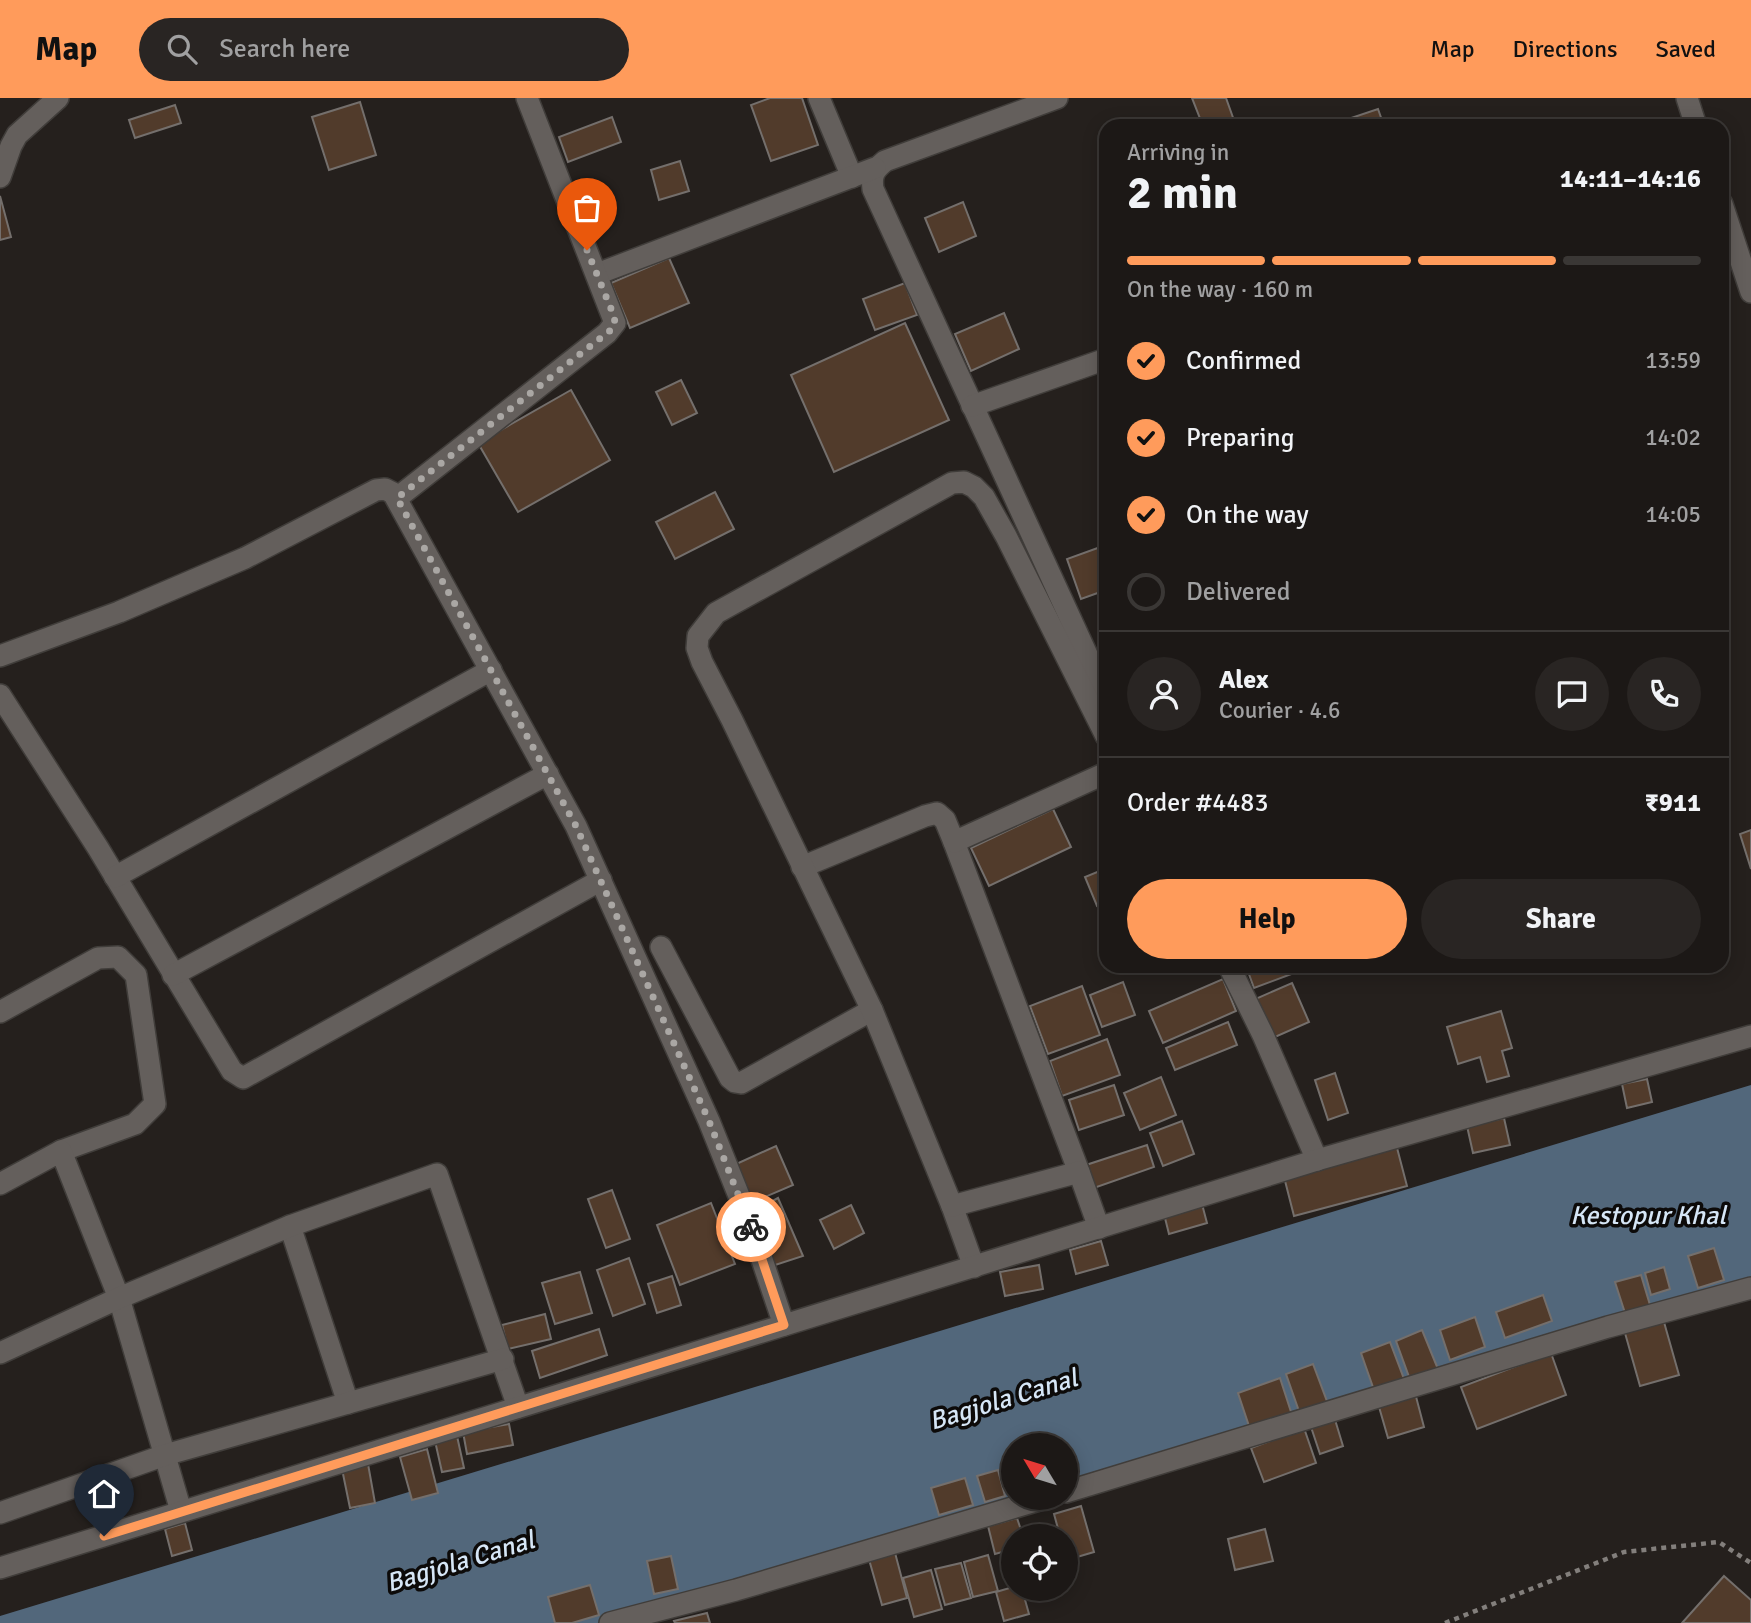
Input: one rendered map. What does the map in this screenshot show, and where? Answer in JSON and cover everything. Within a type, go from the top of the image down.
[{"type":"street","points":[[0,177],[11,146],[18,135],[58,98]]},
{"type":"street","points":[[397,498],[612,329],[615,323],[527,98]]},
{"type":"street","points":[[819,98],[852,177]]},
{"type":"street","points":[[597,274],[875,169],[885,161],[1056,98]]},
{"type":"street","points":[[1687,98],[1694,119]]},
{"type":"street","points":[[875,169],[871,177],[873,189],[1099,681]]},
{"type":"street","points":[[1729,225],[1751,292]]},
{"type":"street","points":[[972,406],[1099,361]]},
{"type":"street","points":[[974,1267],[872,1010],[702,662],[697,648],[698,636],[716,613],[952,483],[964,482],[984,497],[1006,536],[1099,722]]},
{"type":"street","points":[[0,656],[119,612],[245,558],[376,490],[385,489],[397,498],[576,826],[709,1121],[784,1325]]},
{"type":"street","points":[[115,877],[491,670]]},
{"type":"street","points":[[0,695],[115,877],[232,1072],[243,1079],[601,880]]},
{"type":"street","points":[[173,975],[548,774]]},
{"type":"street","points":[[954,842],[1099,776]]},
{"type":"street","points":[[802,867],[925,816],[937,813],[945,820],[972,883],[1099,1228]]},
{"type":"street","points":[[661,947],[730,1077],[736,1082],[741,1083],[872,1010]]},
{"type":"street","points":[[0,1012],[98,958],[118,957],[136,975],[155,1104],[135,1124],[61,1150],[0,1184]]},
{"type":"street","points":[[1232,973],[1263,1035],[1317,1160]]},
{"type":"street","points":[[0,1568],[1317,1160],[1751,1036]]},
{"type":"street","points":[[61,1150],[119,1298],[181,1511]]},
{"type":"street","points":[[952,1206],[1079,1172]]},
{"type":"street","points":[[0,1353],[119,1298],[290,1226],[437,1174],[518,1407]]},
{"type":"street","points":[[290,1226],[348,1404]]},
{"type":"street","points":[[1078,1488],[1608,1327],[1751,1288]]},
{"type":"street","points":[[0,1513],[165,1455],[503,1359]]},
{"type":"street","points":[[610,1623],[748,1587],[1006,1510]]},
{"type":"path","points":[[1445,1623],[1624,1552],[1719,1542],[1751,1563]]},
{"type":"water","name":"Kestopur Khal","points":[[1751,1085],[1751,1282],[1078,1482],[1078,1433],[1001,1433],[1001,1502],[605,1623],[0,1623],[0,1616]]},
{"type":"building","points":[[770,98],[802,98],[818,145],[771,161],[751,105]]},
{"type":"building","points":[[1192,98],[1226,98],[1234,119],[1200,119]]},
{"type":"building","points":[[360,102],[376,155],[329,170],[312,117]]},
{"type":"building","points":[[175,105],[181,123],[135,138],[129,120]]},
{"type":"building","points":[[1378,109],[1382,119],[1348,119]]},
{"type":"building","points":[[612,117],[621,142],[568,162],[559,137]]},
{"type":"building","points":[[680,161],[689,191],[659,200],[651,170]]},
{"type":"building","points":[[0,196],[11,237],[0,240]]},
{"type":"building","points":[[963,202],[976,236],[939,252],[925,218]]},
{"type":"building","points":[[669,258],[689,303],[630,328],[611,283]]},
{"type":"building","points":[[905,283],[917,315],[875,330],[863,299]]},
{"type":"building","points":[[1004,313],[1019,349],[971,371],[955,334]]},
{"type":"building","points":[[905,323],[949,420],[834,472],[791,375]]},
{"type":"building","points":[[681,380],[697,413],[672,425],[656,392]]},
{"type":"building","points":[[571,390],[610,460],[518,512],[478,443]]},
{"type":"building","points":[[715,492],[734,529],[675,559],[656,522]]},
{"type":"building","points":[[1099,548],[1099,593],[1081,599],[1067,559]]},
{"type":"building","points":[[1053,809],[1071,847],[989,886],[971,848]]},
{"type":"building","points":[[1751,830],[1751,869],[1740,834]]},
{"type":"building","points":[[1099,871],[1099,905],[1097,906],[1085,877]]},
{"type":"building","points":[[1249,973],[1294,973],[1254,988]]},
{"type":"building","points":[[1223,979],[1236,1011],[1163,1043],[1149,1011]]},
{"type":"building","points":[[1123,982],[1135,1015],[1102,1027],[1090,995]]},
{"type":"building","points":[[1292,983],[1309,1022],[1268,1040],[1251,1001]]},
{"type":"building","points":[[1082,986],[1100,1035],[1048,1054],[1030,1006]]},
{"type":"building","points":[[1501,1011],[1512,1048],[1502,1051],[1509,1076],[1487,1082],[1480,1057],[1458,1064],[1447,1027]]},
{"type":"building","points":[[1228,1022],[1237,1045],[1175,1070],[1166,1048]]},
{"type":"building","points":[[1107,1039],[1120,1075],[1062,1096],[1050,1061]]},
{"type":"building","points":[[1335,1073],[1348,1113],[1328,1120],[1315,1080]]},
{"type":"building","points":[[1161,1077],[1176,1115],[1140,1130],[1124,1093]]},
{"type":"building","points":[[1647,1079],[1652,1102],[1627,1108],[1622,1084]]},
{"type":"building","points":[[1114,1085],[1124,1115],[1079,1130],[1069,1100]]},
{"type":"building","points":[[1504,1118],[1510,1145],[1473,1153],[1467,1126]]},
{"type":"building","points":[[1182,1121],[1194,1154],[1163,1166],[1150,1133]]},
{"type":"building","points":[[1396,1144],[1407,1186],[1294,1216],[1283,1173]]},
{"type":"building","points":[[1147,1145],[1154,1167],[1091,1189],[1083,1166]]},
{"type":"building","points":[[776,1146],[793,1185],[751,1203],[734,1165]]},
{"type":"building","points":[[612,1190],[630,1239],[606,1248],[588,1199]]},
{"type":"building","points":[[778,1198],[803,1256],[769,1267],[750,1213]]},
{"type":"building","points":[[711,1203],[735,1264],[680,1285],[657,1225]]},
{"type":"building","points":[[1202,1204],[1207,1223],[1169,1234],[1164,1214]]},
{"type":"building","points":[[851,1205],[864,1233],[834,1249],[820,1220]]},
{"type":"building","points":[[1101,1241],[1108,1265],[1076,1274],[1070,1250]]},
{"type":"building","points":[[1714,1248],[1724,1280],[1698,1288],[1688,1256]]},
{"type":"building","points":[[629,1258],[645,1304],[613,1316],[597,1270]]},
{"type":"building","points":[[1039,1265],[1043,1289],[1005,1296],[1000,1272]]},
{"type":"building","points":[[1664,1267],[1670,1289],[1651,1295],[1645,1273]]},
{"type":"building","points":[[580,1272],[592,1313],[555,1324],[542,1283]]},
{"type":"building","points":[[1641,1275],[1650,1305],[1625,1313],[1615,1282]]},
{"type":"building","points":[[672,1276],[681,1305],[657,1313],[648,1284]]},
{"type":"building","points":[[1543,1295],[1552,1321],[1505,1338],[1496,1312]]},
{"type":"building","points":[[545,1314],[551,1339],[508,1349],[502,1325]]},
{"type":"building","points":[[1662,1315],[1679,1375],[1640,1386],[1623,1326]]},
{"type":"building","points":[[1475,1317],[1485,1347],[1450,1360],[1440,1330]]},
{"type":"building","points":[[599,1329],[607,1355],[540,1378],[532,1351]]},
{"type":"building","points":[[1422,1330],[1440,1374],[1412,1385],[1396,1341]]},
{"type":"building","points":[[1390,1342],[1404,1379],[1374,1390],[1361,1353]]},
{"type":"building","points":[[1551,1353],[1566,1395],[1477,1429],[1461,1387]]},
{"type":"building","points":[[1313,1364],[1328,1404],[1300,1414],[1286,1374]]},
{"type":"building","points":[[1280,1378],[1292,1415],[1250,1429],[1238,1393]]},
{"type":"building","points":[[1414,1389],[1424,1427],[1388,1438],[1377,1400]]},
{"type":"building","points":[[1333,1413],[1343,1446],[1320,1454],[1309,1421]]},
{"type":"building","points":[[509,1424],[513,1445],[467,1454],[463,1432]]},
{"type":"building","points":[[1304,1428],[1316,1463],[1264,1482],[1251,1448]]},
{"type":"building","points":[[457,1436],[464,1468],[442,1472],[435,1441]]},
{"type":"building","points":[[427,1449],[438,1493],[412,1500],[400,1457]]},
{"type":"building","points":[[368,1464],[375,1503],[350,1508],[342,1469]]},
{"type":"building","points":[[998,1470],[1001,1497],[985,1502],[977,1476]]},
{"type":"building","points":[[965,1478],[973,1505],[939,1515],[931,1488]]},
{"type":"building","points":[[1081,1506],[1094,1552],[1078,1557],[1078,1524],[1057,1524],[1054,1514],[1078,1510]]},
{"type":"building","points":[[1017,1518],[1019,1524],[1001,1524],[1001,1552],[995,1554],[988,1526]]},
{"type":"building","points":[[185,1523],[192,1550],[172,1556],[165,1529]]},
{"type":"building","points":[[1265,1529],[1273,1561],[1235,1570],[1228,1539]]},
{"type":"building","points":[[894,1549],[907,1598],[882,1605],[868,1556]]},
{"type":"building","points":[[988,1555],[998,1591],[973,1597],[964,1562]]},
{"type":"building","points":[[671,1556],[678,1589],[654,1594],[647,1561]]},
{"type":"building","points":[[961,1563],[971,1598],[945,1605],[935,1569]]},
{"type":"building","points":[[931,1570],[942,1609],[914,1617],[903,1578]]},
{"type":"building","points":[[1724,1576],[1751,1600],[1751,1623],[1682,1623]]},
{"type":"building","points":[[590,1585],[599,1615],[572,1623],[555,1623],[548,1597]]},
{"type":"building","points":[[1001,1591],[1001,1601],[1025,1601],[1029,1614],[1004,1621],[996,1592]]},
{"type":"building","points":[[707,1613],[710,1623],[674,1621]]},
{"type":"way so far","points":[[587,250],[614,316],[612,329],[397,498],[576,826],[709,1121],[751,1227]]},
{"type":"route","points":[[104,1536],[784,1325],[751,1227]]},
{"type":"water label","name":"Bagjola Canal","points":[[1003,1399]]},
{"type":"water label","name":"Bagjola Canal","points":[[460,1561]]}]
